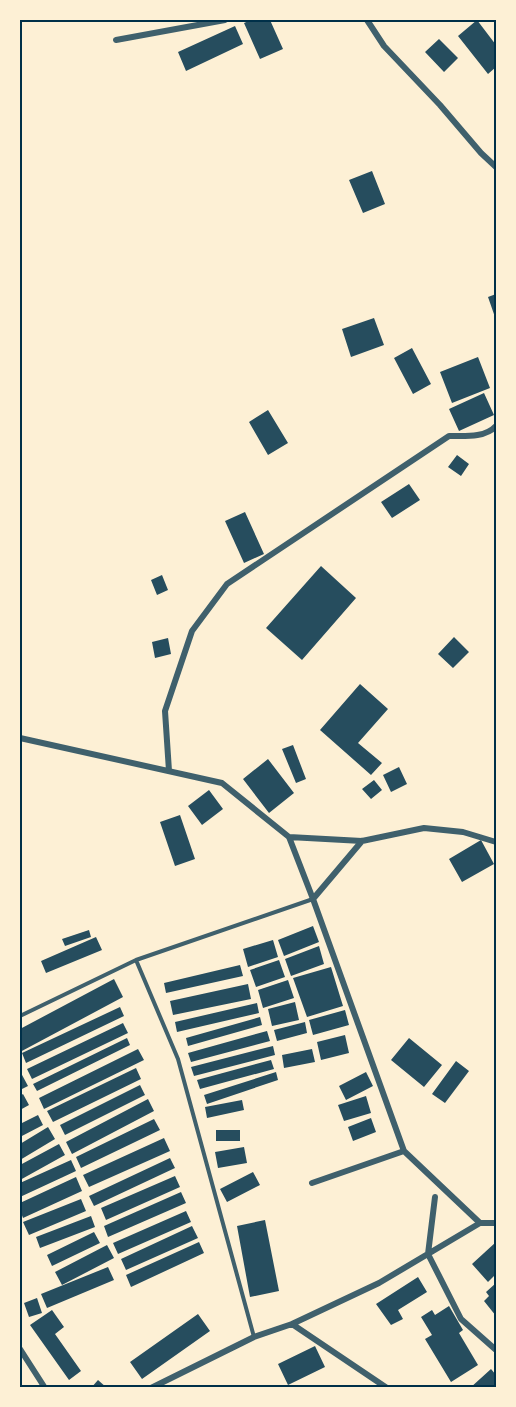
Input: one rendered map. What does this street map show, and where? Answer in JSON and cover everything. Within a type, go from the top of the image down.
[{"type":"street","points":[[116,40],[225,20]]},
{"type":"street","points":[[367,20],[384,46],[496,167]]},
{"type":"street","points":[[169,771],[165,711],[192,631],[227,584],[449,436],[475,436],[491,431],[496,426]]},
{"type":"street","points":[[20,738],[222,783],[289,837],[404,1151],[480,1223]]},
{"type":"street","points":[[289,837],[362,841],[424,828],[463,832],[496,842]]},
{"type":"street","points":[[313,899],[362,841]]},
{"type":"street","points":[[312,1183],[404,1151]]},
{"type":"street","points":[[435,1197],[428,1254],[461,1319],[496,1350]]},
{"type":"street","points":[[151,1388],[254,1337],[292,1324],[379,1283],[480,1223],[496,1223]]},
{"type":"street","points":[[292,1324],[387,1388]]},
{"type":"street","points":[[20,1348],[45,1388]]},
{"type":"lane","points":[[20,1016],[136,960],[313,899]]},
{"type":"lane","points":[[136,960],[178,1059],[254,1337]]},
{"type":"building","points":[[251,20],[270,20],[283,49],[260,59],[244,23]]},
{"type":"building","points":[[477,20],[496,45],[496,67],[488,74],[458,36]]},
{"type":"building","points":[[235,26],[243,44],[186,71],[178,52]]},
{"type":"building","points":[[439,39],[458,58],[444,72],[425,52]]},
{"type":"building","points":[[372,171],[385,204],[363,213],[349,180]]},
{"type":"building","points":[[496,294],[496,320],[488,297]]},
{"type":"building","points":[[374,318],[384,345],[351,357],[342,329]]},
{"type":"building","points":[[412,348],[431,384],[413,394],[394,358]]},
{"type":"building","points":[[478,357],[490,388],[452,403],[440,372]]},
{"type":"building","points":[[484,393],[494,415],[459,431],[449,409]]},
{"type":"building","points":[[268,410],[288,443],[268,455],[249,422]]},
{"type":"building","points":[[457,455],[469,464],[461,476],[448,467]]},
{"type":"building","points":[[409,484],[420,500],[392,518],[381,502]]},
{"type":"building","points":[[245,512],[264,554],[244,563],[225,521]]},
{"type":"building","points":[[321,566],[356,598],[302,660],[266,628]]},
{"type":"building","points":[[162,575],[168,590],[157,595],[151,580]]},
{"type":"building","points":[[454,637],[469,652],[453,668],[438,654]]},
{"type":"building","points":[[168,638],[171,654],[155,658],[152,642]]},
{"type":"building","points":[[360,684],[388,709],[358,743],[382,763],[371,775],[320,730]]},
{"type":"building","points":[[293,745],[306,779],[296,783],[282,749]]},
{"type":"building","points":[[268,759],[294,793],[269,813],[243,779]]},
{"type":"building","points":[[399,767],[407,784],[391,792],[383,775]]},
{"type":"building","points":[[374,780],[382,790],[371,799],[362,789]]},
{"type":"building","points":[[209,790],[223,809],[202,825],[188,806]]},
{"type":"building","points":[[180,815],[195,859],[175,866],[160,822]]},
{"type":"building","points":[[481,840],[494,864],[462,882],[449,859]]},
{"type":"building","points":[[313,926],[319,942],[284,956],[278,940]]},
{"type":"building","points":[[89,930],[91,937],[65,946],[62,939]]},
{"type":"building","points":[[96,937],[102,950],[46,973],[41,961]]},
{"type":"building","points":[[273,940],[278,957],[248,967],[243,949]]},
{"type":"building","points":[[319,946],[324,964],[291,976],[285,959]]},
{"type":"building","points":[[279,960],[285,977],[256,987],[250,970]]},
{"type":"building","points":[[240,965],[243,976],[166,993],[164,983]]},
{"type":"building","points":[[331,967],[343,1006],[307,1017],[293,978]]},
{"type":"building","points":[[114,979],[123,997],[20,1052],[20,1029]]},
{"type":"building","points":[[288,980],[294,998],[263,1008],[258,990]]},
{"type":"building","points":[[248,984],[251,999],[173,1015],[170,1001]]},
{"type":"building","points":[[295,1002],[299,1020],[272,1026],[268,1009]]},
{"type":"building","points":[[257,1003],[259,1013],[177,1032],[175,1022]]},
{"type":"building","points":[[120,1007],[124,1016],[26,1063],[22,1053]]},
{"type":"building","points":[[345,1010],[349,1025],[313,1035],[309,1020]]},
{"type":"building","points":[[260,1017],[262,1025],[188,1046],[186,1038]]},
{"type":"building","points":[[305,1022],[307,1033],[277,1041],[274,1030]]},
{"type":"building","points":[[123,1023],[128,1033],[32,1079],[27,1069]]},
{"type":"building","points":[[267,1031],[270,1041],[191,1062],[188,1053]]},
{"type":"building","points":[[345,1035],[349,1053],[321,1060],[317,1042]]},
{"type":"building","points":[[127,1038],[130,1045],[37,1091],[33,1084]]},
{"type":"building","points":[[409,1038],[442,1065],[424,1087],[391,1060]]},
{"type":"building","points":[[273,1046],[275,1055],[194,1076],[191,1067]]},
{"type":"building","points":[[138,1049],[144,1060],[44,1109],[39,1098]]},
{"type":"building","points":[[312,1049],[315,1062],[284,1068],[282,1055]]},
{"type":"building","points":[[271,1060],[274,1069],[200,1089],[197,1080]]},
{"type":"building","points":[[456,1061],[469,1071],[445,1103],[432,1094]]},
{"type":"building","points":[[136,1068],[141,1079],[53,1122],[47,1111]]},
{"type":"building","points":[[276,1072],[278,1080],[207,1104],[204,1095]]},
{"type":"building","points":[[366,1072],[373,1086],[346,1100],[339,1086]]},
{"type":"building","points":[[20,1074],[28,1086],[20,1090]]},
{"type":"building","points":[[140,1085],[145,1095],[65,1135],[60,1125]]},
{"type":"building","points":[[23,1094],[29,1105],[20,1110],[20,1096]]},
{"type":"building","points":[[366,1096],[371,1113],[344,1121],[338,1105]]},
{"type":"building","points":[[148,1099],[154,1111],[72,1154],[66,1142]]},
{"type":"building","points":[[242,1100],[244,1110],[207,1118],[205,1107]]},
{"type":"building","points":[[38,1115],[43,1125],[20,1137],[20,1124]]},
{"type":"building","points":[[371,1118],[376,1132],[353,1141],[348,1127]]},
{"type":"building","points":[[154,1119],[160,1130],[81,1168],[76,1157]]},
{"type":"building","points":[[48,1127],[55,1139],[20,1160],[20,1144]]},
{"type":"building","points":[[216,1130],[240,1130],[240,1141],[216,1141]]},
{"type":"building","points":[[164,1138],[170,1151],[89,1187],[83,1175]]},
{"type":"building","points":[[59,1144],[65,1155],[20,1180],[20,1165]]},
{"type":"building","points":[[244,1147],[247,1163],[218,1168],[215,1152]]},
{"type":"building","points":[[170,1158],[175,1168],[94,1206],[89,1196]]},
{"type":"building","points":[[71,1160],[76,1171],[20,1197],[20,1183]]},
{"type":"building","points":[[253,1172],[260,1185],[227,1202],[220,1189]]},
{"type":"building","points":[[175,1176],[180,1187],[106,1220],[101,1208]]},
{"type":"building","points":[[76,1177],[82,1191],[23,1218],[20,1203]]},
{"type":"building","points":[[181,1192],[186,1203],[108,1237],[104,1226]]},
{"type":"building","points":[[81,1199],[86,1211],[29,1235],[23,1222]]},
{"type":"building","points":[[186,1211],[191,1222],[118,1254],[113,1243]]},
{"type":"building","points":[[91,1216],[95,1227],[40,1248],[36,1237]]},
{"type":"building","points":[[265,1220],[279,1291],[250,1297],[237,1226]]},
{"type":"building","points":[[192,1226],[198,1238],[126,1270],[121,1259]]},
{"type":"building","points":[[94,1232],[100,1243],[52,1266],[47,1255]]},
{"type":"building","points":[[199,1242],[204,1253],[131,1287],[126,1275]]},
{"type":"building","points":[[496,1242],[496,1274],[488,1282],[472,1264]]},
{"type":"building","points":[[107,1245],[114,1258],[62,1285],[55,1272]]},
{"type":"building","points":[[108,1267],[114,1280],[47,1308],[41,1294]]},
{"type":"building","points":[[418,1277],[427,1292],[398,1310],[403,1319],[391,1325],[376,1304]]},
{"type":"building","points":[[496,1283],[496,1316],[484,1301],[489,1296],[486,1292]]},
{"type":"building","points":[[37,1298],[42,1313],[29,1317],[24,1303]]},
{"type":"building","points":[[449,1306],[463,1330],[459,1333],[478,1365],[451,1382],[425,1339],[432,1335],[421,1317],[432,1310],[435,1315]]},
{"type":"building","points":[[52,1310],[64,1327],[55,1334],[81,1371],[69,1380],[30,1325]]},
{"type":"building","points":[[198,1314],[210,1331],[142,1379],[130,1362]]},
{"type":"building","points":[[315,1346],[325,1367],[288,1385],[278,1364]]},
{"type":"building","points":[[491,1369],[496,1375],[496,1388],[470,1388]]},
{"type":"building","points":[[98,1380],[107,1388],[91,1388]]}]
